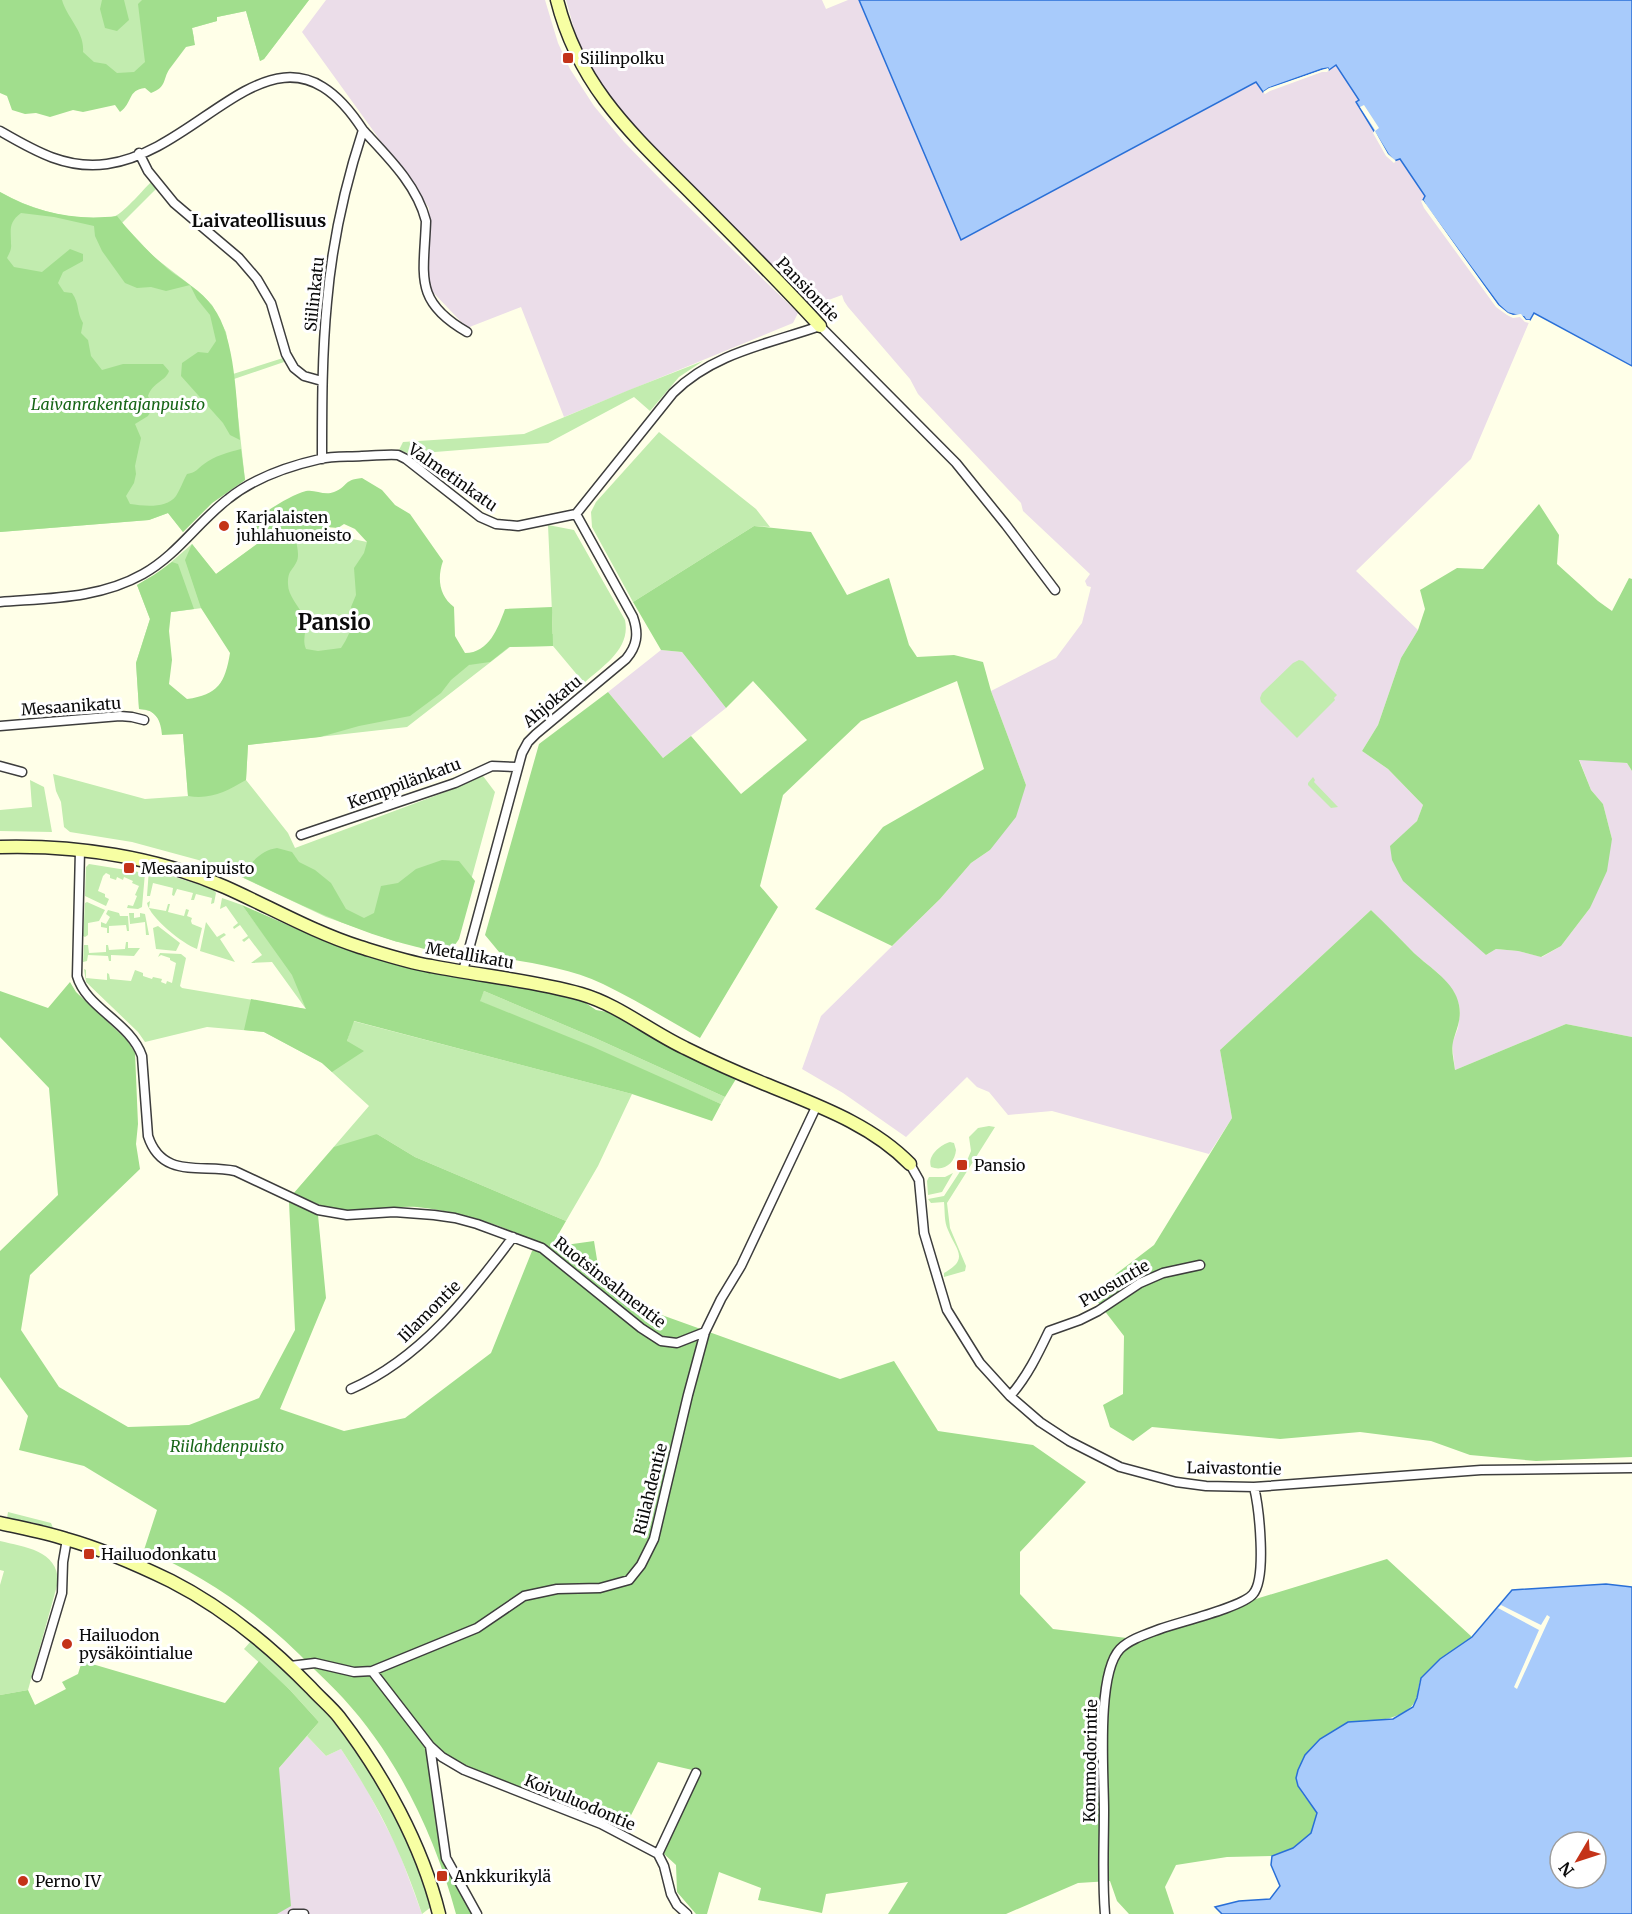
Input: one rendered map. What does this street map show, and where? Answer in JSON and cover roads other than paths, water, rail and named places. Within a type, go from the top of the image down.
[{"type":"street","name":"Pansiontie","points":[[557,0],[580,62],[618,118],[956,463],[1055,590]]},
{"type":"street","points":[[334,82],[351,103],[363,130],[404,177],[423,212],[426,221],[424,283],[432,304],[441,315],[467,332]]},
{"type":"street","points":[[0,131],[34,151],[55,160],[73,164],[106,164],[139,153],[168,136],[201,107]]},
{"type":"street","name":"Siilinkatu","points":[[322,459],[322,381],[327,301],[334,248],[353,163],[363,130]]},
{"type":"street","points":[[139,153],[148,171],[174,203],[239,258],[257,279],[271,303],[286,354],[294,368],[304,376],[322,381]]},
{"type":"street","points":[[576,514],[666,400],[686,380],[703,368],[740,352],[820,326]]},
{"type":"street","name":"Valmetinkatu","points":[[0,602],[93,593],[122,584],[144,574],[176,550],[206,518],[244,488],[282,470],[322,459],[398,455],[480,517],[496,524],[518,526],[576,514]]},
{"type":"street","name":"Ahjokatu","points":[[463,971],[517,767],[528,742],[626,659],[637,641],[633,617],[576,514]]},
{"type":"street","name":"Mesaanikatu","points":[[0,726],[120,716],[144,720]]},
{"type":"street","points":[[0,766],[22,772]]},
{"type":"street","name":"Kemppilänkatu","points":[[301,835],[454,783],[492,766],[517,767]]},
{"type":"street","name":"Metallikatu","points":[[0,847],[80,850],[140,860],[224,887],[329,935],[400,959],[547,985],[585,995],[642,1022],[682,1047],[846,1118],[885,1142],[910,1164]]},
{"type":"street","name":"Ruotsinsalmentie","points":[[80,850],[76,968],[79,983],[89,997],[128,1033],[139,1048],[142,1056],[148,1136],[151,1145],[164,1160],[186,1168],[222,1168],[235,1171],[318,1210],[327,1212],[347,1215],[394,1212],[455,1218],[542,1248],[641,1328],[661,1341],[676,1343],[705,1332]]},
{"type":"street","name":"Riilahdentie","points":[[291,1666],[315,1663],[354,1672],[372,1671],[477,1628],[524,1596],[557,1589],[600,1588],[629,1580],[641,1565],[654,1539],[705,1332],[741,1266],[818,1105]]},
{"type":"street","name":"Laivastontie","points":[[910,1164],[918,1180],[924,1233],[948,1310],[980,1363],[1010,1396],[1040,1422],[1069,1442],[1120,1467],[1176,1482],[1206,1486],[1254,1487],[1481,1470],[1632,1468]]},
{"type":"street","name":"Iilamontie","points":[[351,1389],[374,1379],[404,1358],[482,1279],[513,1237]]},
{"type":"street","name":"Puosuntie","points":[[1010,1396],[1034,1361],[1049,1331],[1098,1311],[1140,1283],[1163,1273],[1200,1265]]},
{"type":"street","name":"Kommodorintie","points":[[1105,1914],[1102,1740],[1111,1665],[1120,1649],[1140,1636],[1239,1604],[1253,1595],[1260,1571],[1259,1517],[1254,1487]]},
{"type":"street","points":[[0,1523],[67,1539],[130,1562],[172,1581],[202,1598],[253,1634],[291,1666],[338,1716],[366,1755],[423,1862],[433,1888],[439,1914]]},
{"type":"street","points":[[37,1677],[62,1593],[63,1562],[67,1539]]},
{"type":"street","name":"Koivuluodontie","points":[[372,1671],[430,1746],[451,1764],[601,1824],[658,1854]]},
{"type":"street","points":[[430,1746],[446,1858],[477,1914]]},
{"type":"street","points":[[687,1914],[670,1894],[658,1854],[696,1773]]},
{"type":"street","points":[[293,1914],[304,1914]]},
{"type":"water","points":[[859,0],[1632,0],[1632,366],[1534,313],[1530,320],[1526,320],[1524,317],[1508,313],[1499,305],[1426,206],[1423,200],[1425,196],[1400,159],[1394,161],[1388,154],[1356,102],[1359,100],[1336,65],[1329,70],[1328,68],[1322,69],[1263,92],[1256,82],[961,240]]},
{"type":"water","points":[[1606,1584],[1632,1587],[1632,1914],[1222,1914],[1215,1907],[1239,1901],[1270,1899],[1280,1886],[1271,1865],[1272,1856],[1293,1848],[1311,1833],[1317,1813],[1298,1786],[1296,1778],[1305,1755],[1320,1739],[1348,1722],[1393,1719],[1413,1707],[1421,1678],[1440,1659],[1472,1637],[1512,1590]]},
{"type":"place","name":"Siilinpolku","points":[[568,58]]},
{"type":"place","name":"Karjalaisten juhlahuoneisto","points":[[224,526]]},
{"type":"place","name":"Mesaanipuisto","points":[[129,868]]},
{"type":"place","name":"Pansio","points":[[962,1165]]},
{"type":"place","name":"Hailuodonkatu","points":[[89,1554]]},
{"type":"place","name":"Hailuodon pysäköintialue","points":[[67,1644]]},
{"type":"place","name":"Ankkurikylä","points":[[442,1876]]},
{"type":"place","name":"Perno IV","points":[[23,1881]]},
{"type":"district","name":"Laivateollisuus","points":[[259,221]]},
{"type":"district","name":"Pansio","points":[[334,622]]},
{"type":"park label","name":"Laivanrakentajanpuisto","points":[[118,404]]},
{"type":"park label","name":"Riilahdenpuisto","points":[[227,1446]]}]
